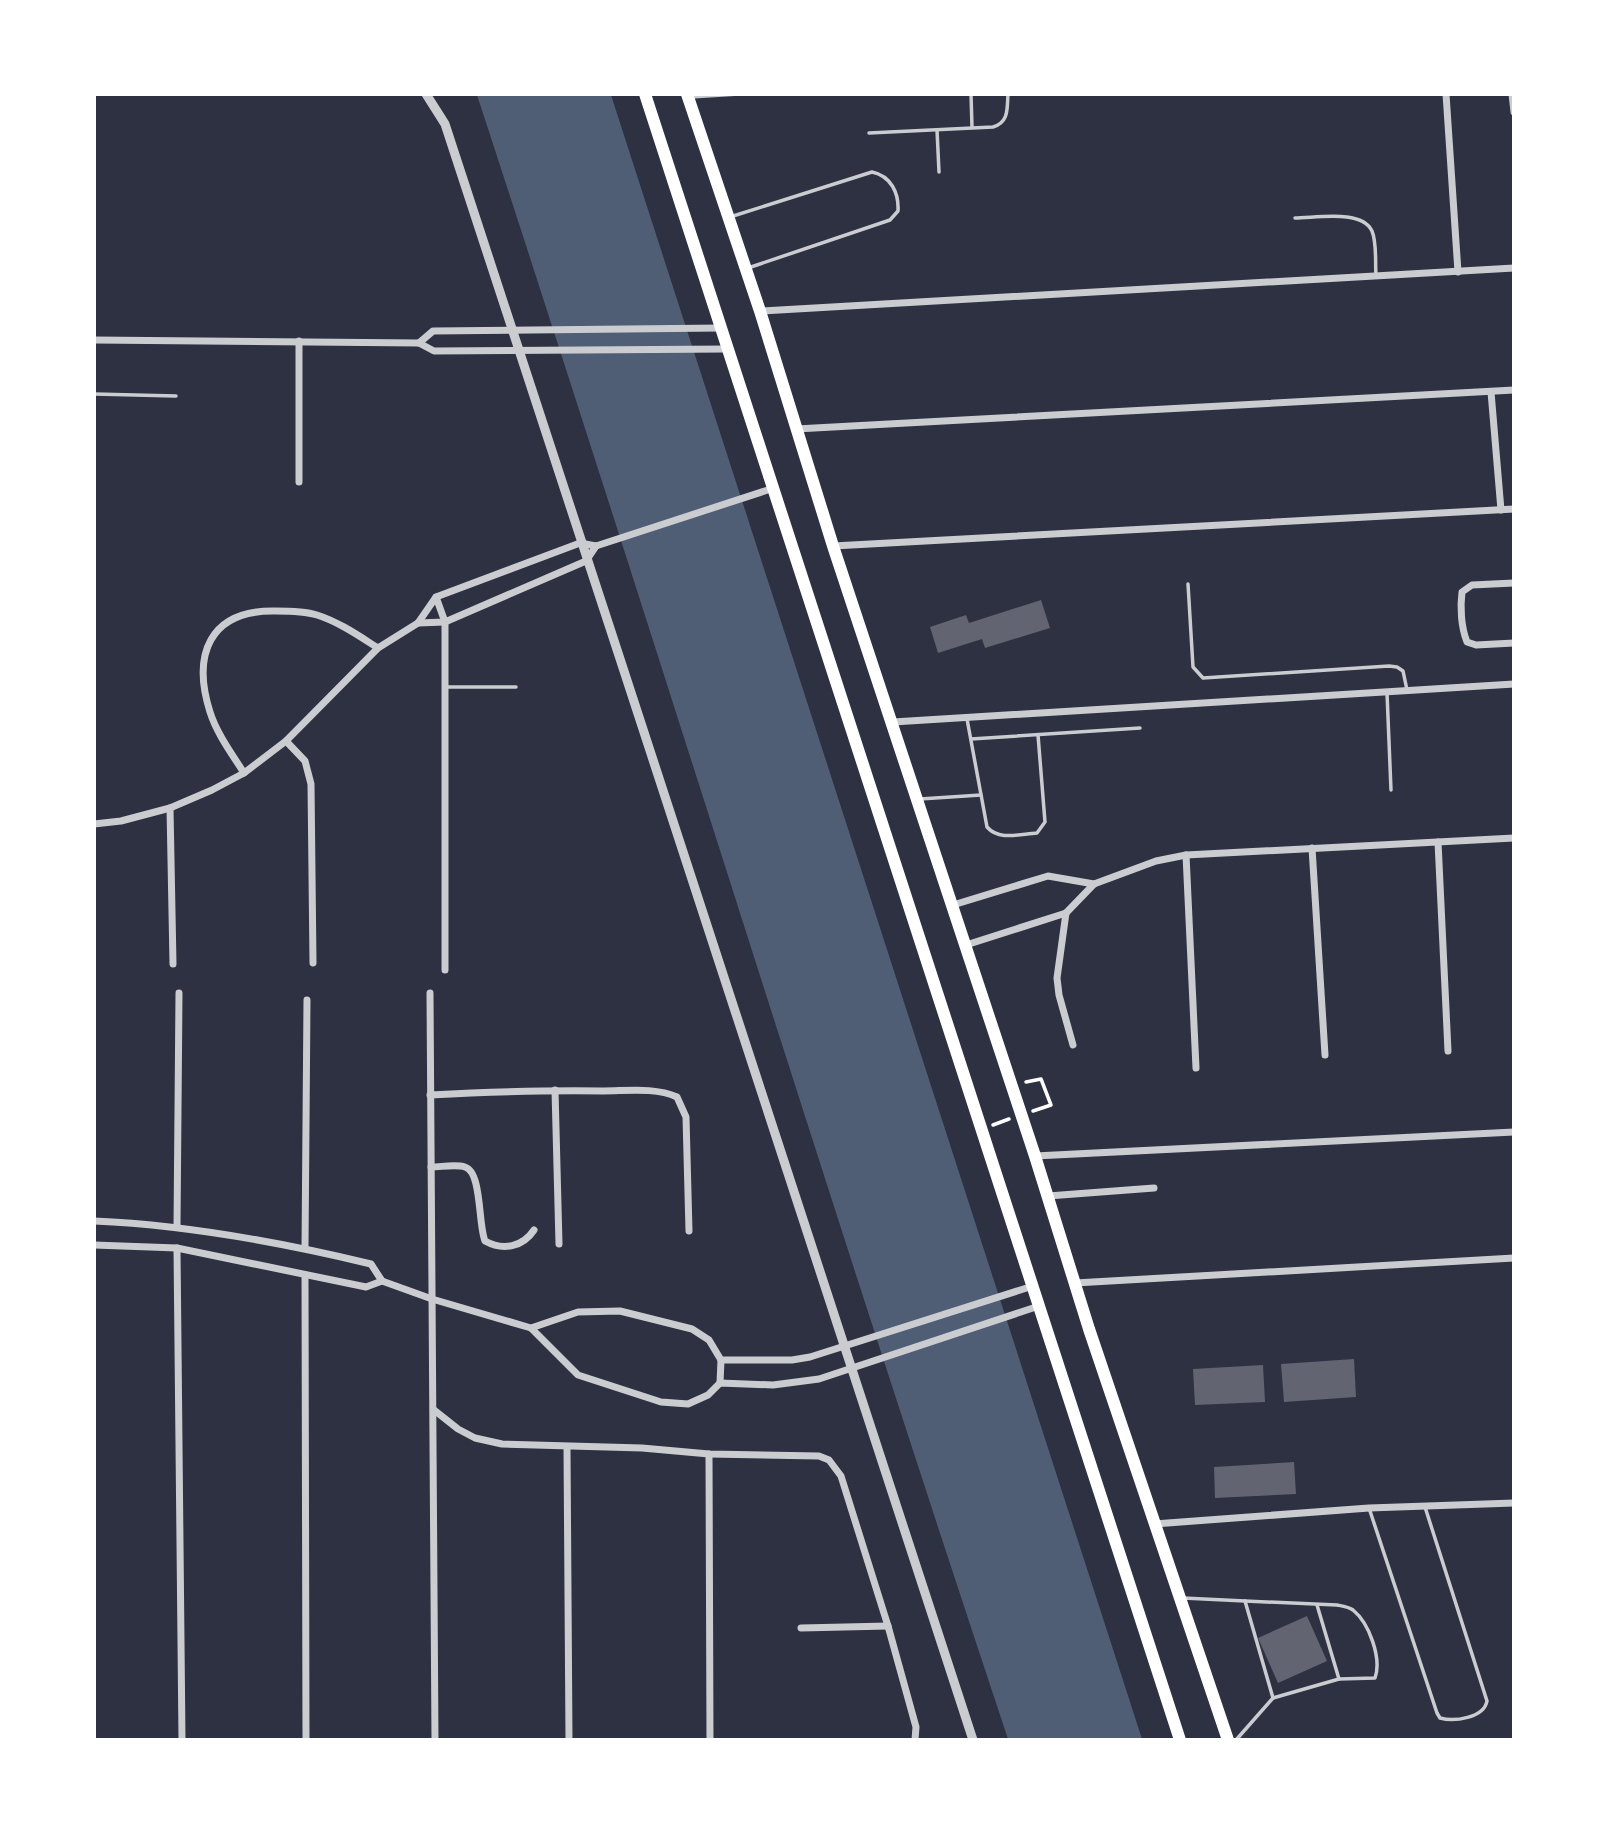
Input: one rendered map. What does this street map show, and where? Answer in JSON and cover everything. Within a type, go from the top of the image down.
[{"type":"main road","points":[[645,94],[1180,1740]]},
{"type":"main road","points":[[687,96],[1227,1740]]},
{"type":"street","points":[[426,94],[445,124],[580,543],[854,1367],[973,1740]]},
{"type":"street","points":[[1446,94],[1458,272]]},
{"type":"street","points":[[1512,94],[1514,112]]},
{"type":"street","points":[[760,312],[1514,268]]},
{"type":"street","points":[[419,342],[433,331],[721,328]]},
{"type":"street","points":[[94,340],[419,342],[435,351],[727,349]]},
{"type":"street","points":[[299,341],[299,482]]},
{"type":"street","points":[[796,429],[1514,390]]},
{"type":"street","points":[[1492,392],[1501,510]]},
{"type":"street","points":[[94,824],[121,821],[170,808],[244,773],[286,741],[378,648],[418,623],[436,597],[580,543],[596,546],[774,488]]},
{"type":"street","points":[[833,546],[1514,509]]},
{"type":"street","points":[[418,623],[446,622],[586,561],[596,546]]},
{"type":"street","points":[[1514,583],[1472,585],[1462,592],[1461,600],[1467,642],[1476,645],[1514,643]]},
{"type":"street","points":[[436,597],[446,622],[445,970]]},
{"type":"street","points":[[244,773],[211,714],[204,689],[204,657],[212,638],[223,623],[236,616],[260,610],[318,615],[348,629],[378,648]]},
{"type":"street","points":[[893,722],[1514,684]]},
{"type":"street","points":[[286,741],[305,761],[311,784],[313,963]]},
{"type":"street","points":[[170,808],[173,964]]},
{"type":"street","points":[[966,945],[1066,913],[1094,884],[1144,865],[1186,855],[1514,838]]},
{"type":"street","points":[[1438,842],[1448,1051]]},
{"type":"street","points":[[1312,848],[1325,1055]]},
{"type":"street","points":[[1186,855],[1196,1068]]},
{"type":"street","points":[[953,905],[1048,876],[1094,884]]},
{"type":"street","points":[[1066,913],[1057,978],[1073,1045]]},
{"type":"street","points":[[177,1227],[179,993]]},
{"type":"street","points":[[430,993],[435,1740]]},
{"type":"street","points":[[305,1248],[307,1000]]},
{"type":"street","points":[[430,1094],[555,1090],[649,1091],[666,1092],[677,1097],[686,1117],[689,1231]]},
{"type":"street","points":[[555,1090],[559,1244]]},
{"type":"street","points":[[1035,1156],[1514,1132]]},
{"type":"street","points":[[431,1167],[466,1167],[472,1172],[476,1180],[480,1230],[485,1241],[502,1247],[519,1245],[534,1230]]},
{"type":"street","points":[[1048,1196],[1154,1188]]},
{"type":"street","points":[[94,1221],[177,1227],[305,1248],[371,1264],[382,1281],[432,1299],[531,1328],[578,1375],[661,1402],[688,1404],[708,1395],[720,1383],[721,1360],[709,1340],[692,1329],[620,1311],[578,1312],[531,1328]]},
{"type":"street","points":[[94,1245],[177,1248],[366,1287],[382,1281]]},
{"type":"street","points":[[177,1248],[182,1740]]},
{"type":"street","points":[[1075,1283],[1514,1258]]},
{"type":"street","points":[[305,1275],[306,1740]]},
{"type":"street","points":[[721,1360],[792,1360],[847,1347],[1032,1286]]},
{"type":"street","points":[[720,1383],[792,1384],[819,1379],[1040,1306]]},
{"type":"street","points":[[434,1410],[458,1429],[475,1438],[502,1444],[642,1448],[709,1454],[819,1455],[829,1460],[841,1476],[888,1626],[916,1727],[915,1740]]},
{"type":"street","points":[[567,1447],[569,1740]]},
{"type":"street","points":[[709,1454],[710,1740]]},
{"type":"street","points":[[1154,1524],[1369,1508],[1514,1503]]},
{"type":"street","points":[[801,1628],[888,1626]]},
{"type":"lane","points":[[687,96],[740,94]]},
{"type":"lane","points":[[971,94],[972,128]]},
{"type":"lane","points":[[869,133],[1001,124],[1006,118],[1008,94]]},
{"type":"lane","points":[[937,130],[939,172]]},
{"type":"lane","points":[[728,217],[872,172],[882,174],[890,180],[898,202],[898,211],[890,220],[744,269]]},
{"type":"lane","points":[[1295,218],[1355,217],[1365,220],[1373,233],[1376,277]]},
{"type":"lane","points":[[94,394],[176,396]]},
{"type":"lane","points":[[1188,584],[1193,667],[1203,678],[1389,666],[1403,671],[1407,690]]},
{"type":"lane","points":[[444,687],[516,687]]},
{"type":"lane","points":[[1386,691],[1391,790]]},
{"type":"lane","points":[[967,717],[987,828],[993,834],[1003,836],[1037,833],[1045,822],[1038,735]]},
{"type":"lane","points":[[971,739],[1140,728]]},
{"type":"lane","points":[[918,799],[981,795]]},
{"type":"lane","points":[[1369,1508],[1437,1713],[1440,1718],[1448,1720],[1480,1714],[1486,1708],[1487,1702],[1425,1505]]},
{"type":"lane","points":[[1181,1598],[1337,1605],[1351,1608],[1362,1620],[1373,1643],[1378,1670],[1375,1678],[1339,1679],[1273,1698],[1236,1740]]},
{"type":"lane","points":[[1245,1601],[1273,1698]]},
{"type":"lane","points":[[1317,1605],[1339,1679]]},
{"type":"path","points":[[1011,1084],[1041,1079],[1051,1105]]},
{"type":"water","points":[[477,95],[611,95],[1142,1739],[1008,1739],[873,1329]]},
{"type":"building","points":[[1041,600],[1050,628],[985,648],[982,639],[938,653],[930,627],[966,615],[969,623]]},
{"type":"building","points":[[1354,1359],[1356,1397],[1284,1402],[1281,1364]]},
{"type":"building","points":[[1263,1365],[1265,1402],[1195,1405],[1193,1369]]},
{"type":"building","points":[[1294,1462],[1296,1494],[1215,1498],[1214,1467]]},
{"type":"building","points":[[1307,1616],[1327,1661],[1278,1683],[1258,1638]]}]
